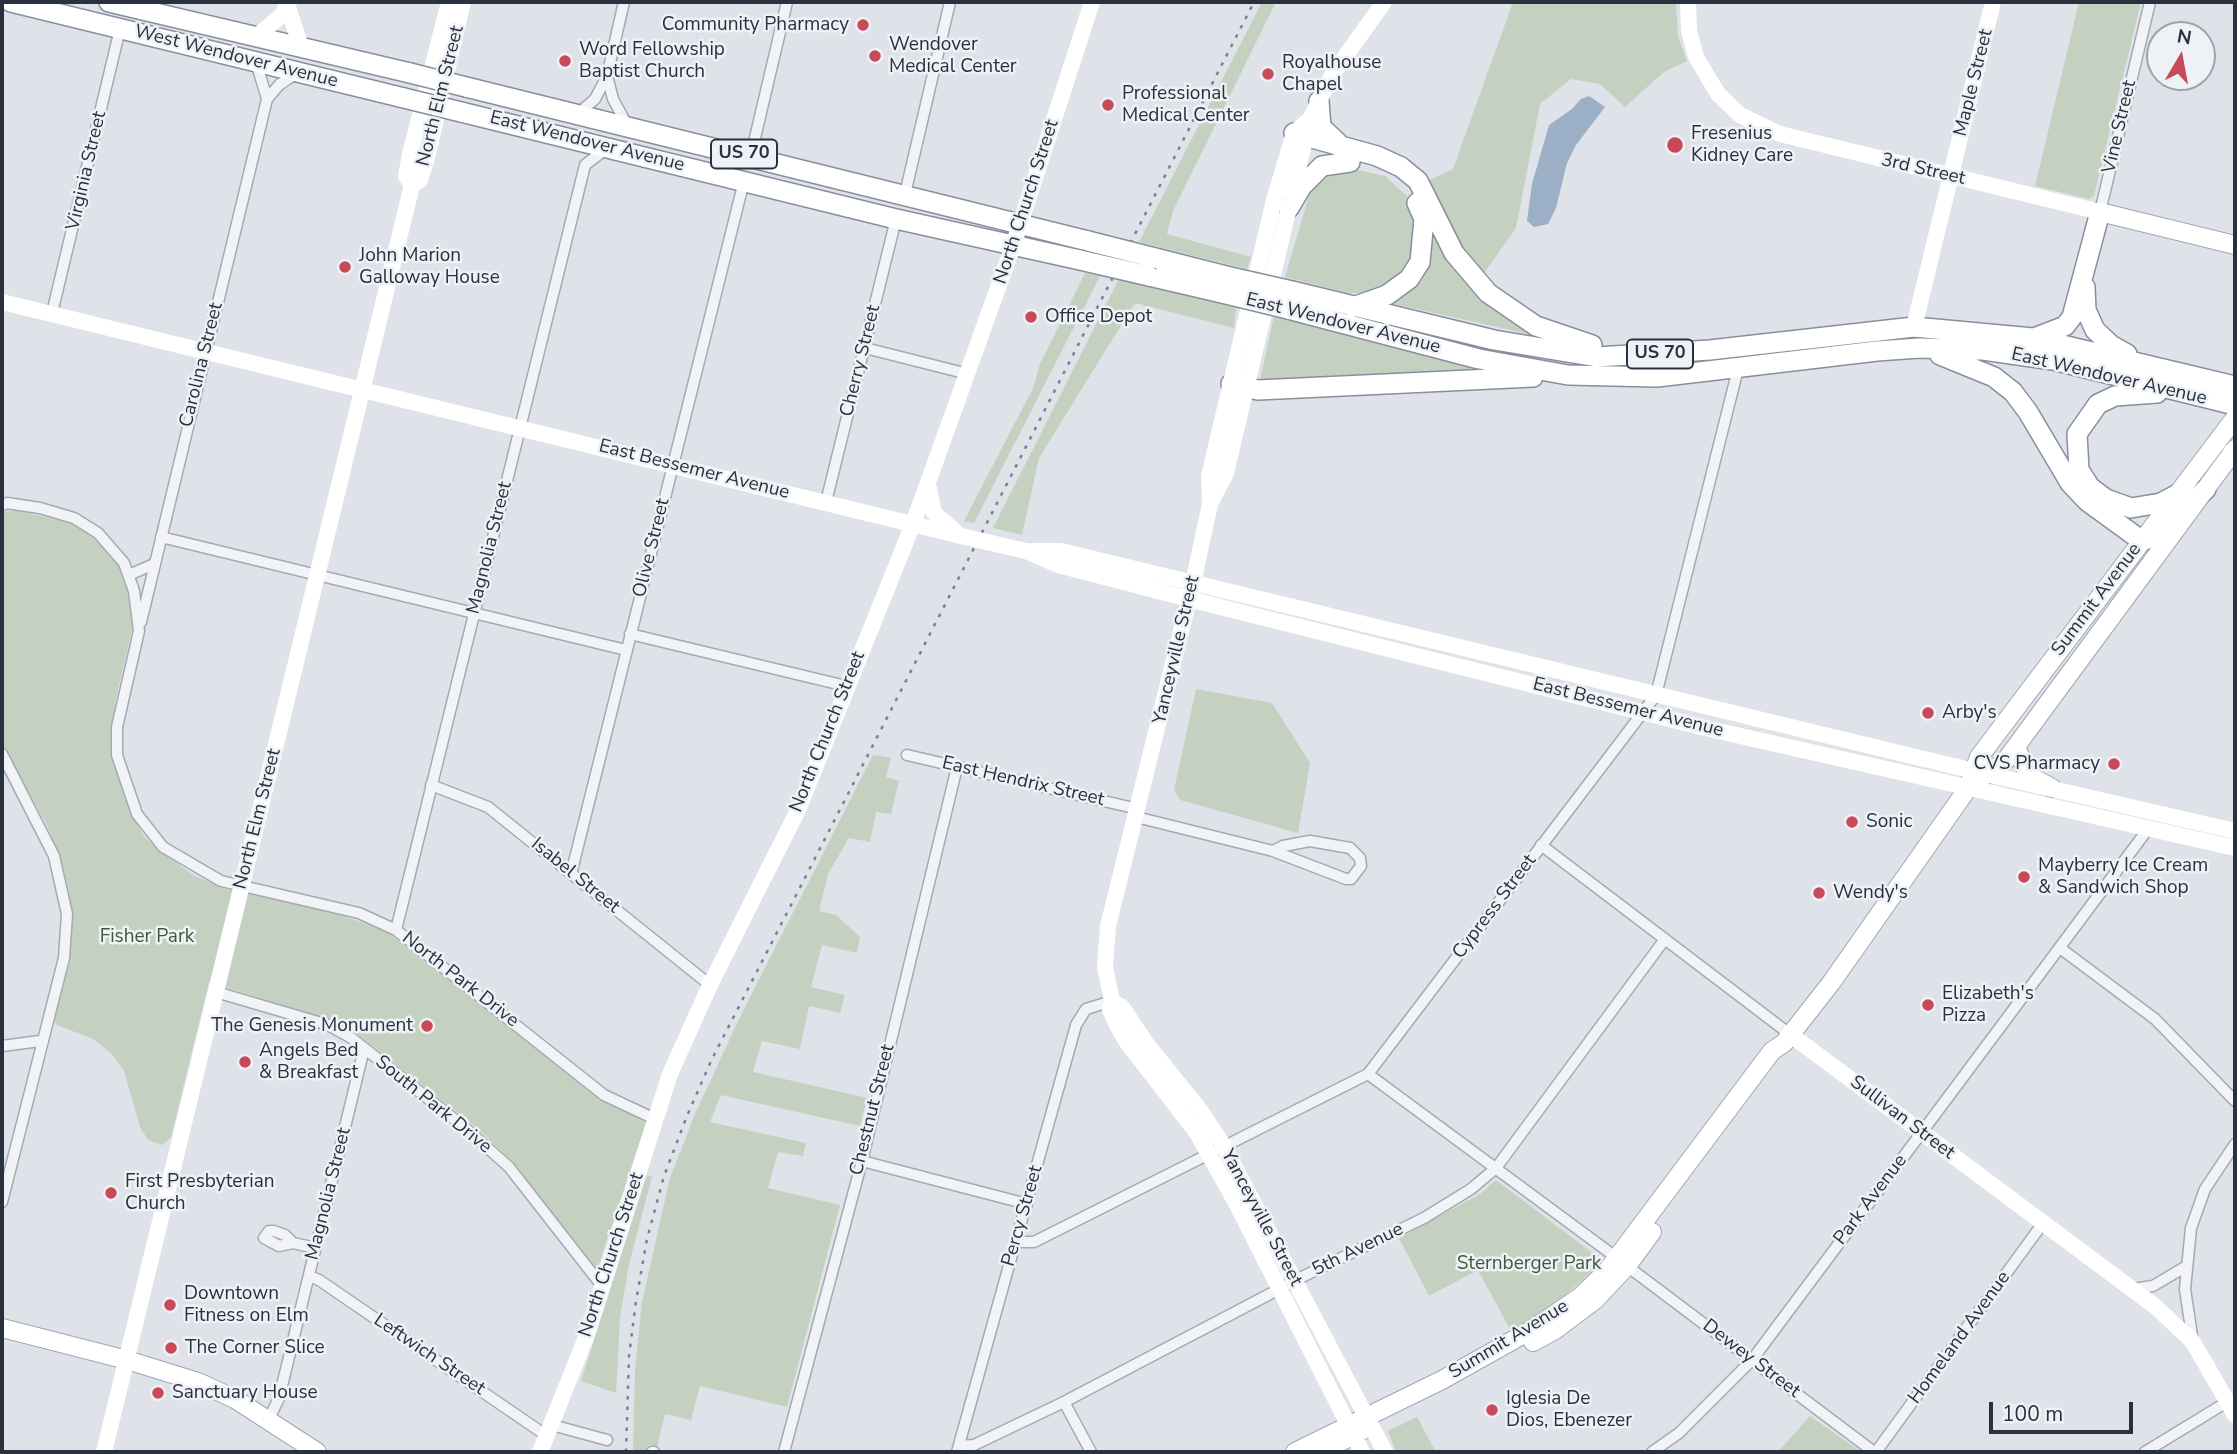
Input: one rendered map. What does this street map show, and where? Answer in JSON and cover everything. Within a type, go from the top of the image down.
[{"type":"highway","name":"West Wendover Avenue","points":[[11,2],[461,112]]},
{"type":"highway","name":"West Wendover Avenue","points":[[61,2],[110,13],[120,3],[467,86]]},
{"type":"highway","name":"East Wendover Avenue","points":[[467,86],[1088,241],[1154,268]]},
{"type":"highway","name":"East Wendover Avenue","points":[[461,112],[1013,246],[1080,260],[1154,268],[1224,284],[1290,300],[1479,359],[1568,375],[1657,377],[1877,351],[1919,348],[1983,350],[2053,360],[2235,405]]},
{"type":"highway","points":[[1304,131],[1389,174],[1404,185],[1416,200],[1424,219],[1420,262],[1409,279],[1387,295],[1352,307]]},
{"type":"highway","points":[[1304,131],[1323,131],[1348,155],[1401,167],[1418,181],[1439,227],[1469,274],[1514,312],[1572,340],[1640,356]]},
{"type":"highway","points":[[1289,208],[1311,175],[1322,166],[1348,155]]},
{"type":"highway","points":[[2033,338],[2065,326],[2084,279],[2100,212]]},
{"type":"highway","points":[[2084,279],[2087,310],[2095,330],[2111,345],[2143,363]]},
{"type":"highway","name":"East Wendover Avenue","points":[[1290,300],[1352,307],[1494,340],[1597,357],[1640,356],[1914,327],[2033,338],[2235,386]]},
{"type":"highway","points":[[1877,351],[1905,341],[1914,327]]},
{"type":"highway","points":[[1919,348],[1984,372],[2013,392],[2070,483],[2087,501],[2142,541],[2158,535],[2206,489]]},
{"type":"highway","points":[[1238,386],[1258,390],[1568,375]]},
{"type":"highway","points":[[2178,494],[2161,503],[2131,508],[2106,499],[2090,487],[2079,470],[2077,434],[2086,416],[2098,404],[2115,396],[2190,394]]},
{"type":"main road","name":"North Elm Street","points":[[104,1452],[411,186],[406,176],[410,154],[449,2]]},
{"type":"main road","name":"North Elm Street","points":[[411,186],[420,180],[427,158],[463,2]]},
{"type":"main road","name":"North Church Street","points":[[540,1452],[603,1286],[670,1074],[710,985],[798,810],[913,524],[1013,246],[1092,2]]},
{"type":"main road","name":"Yanceyville Street","points":[[1238,386],[1304,131],[1346,53],[1384,2]]},
{"type":"main road","name":"3rd Street","points":[[1688,2],[1689,32],[1696,57],[1718,94],[1740,115],[1780,134],[2235,245]]},
{"type":"main road","name":"Maple Street","points":[[1914,327],[1993,2]]},
{"type":"main road","points":[[256,37],[276,22],[289,4]]},
{"type":"main road","points":[[289,4],[301,47]]},
{"type":"main road","name":"Yanceyville Street","points":[[1304,131],[1289,208],[1209,477],[1210,504],[1106,941],[1105,967],[1112,1001],[1122,1007],[1146,1043],[1200,1110],[1277,1290],[1362,1452]]},
{"type":"main road","name":"East Bessemer Avenue","points":[[2,302],[1026,551],[1058,565],[1191,590],[1741,715],[1977,778],[2148,829],[2235,848]]},
{"type":"main road","name":"Summit Avenue","points":[[1977,778],[1979,757],[2235,418]]},
{"type":"main road","name":"Summit Avenue","points":[[1295,1452],[1351,1430],[1555,1330],[1595,1300],[1768,1075],[1782,1055],[1787,1039],[1977,778],[2016,747],[2234,451]]},
{"type":"main road","points":[[928,484],[934,513],[961,536]]},
{"type":"main road","name":"East Bessemer Avenue","points":[[1191,590],[1714,730],[1977,778],[2052,788],[2230,829]]},
{"type":"main road","points":[[1714,730],[1741,715]]},
{"type":"main road","points":[[2016,747],[2028,775],[2052,788]]},
{"type":"main road","points":[[2148,829],[2161,819],[2194,820]]},
{"type":"main road","points":[[2182,836],[2216,834],[2230,829]]},
{"type":"main road","name":"Sullivan Street","points":[[1787,1039],[1921,1133],[2133,1289],[2193,1342],[2231,1408]]},
{"type":"main road","name":"Yanceyville Street","points":[[1215,1149],[1294,1281],[1385,1452]]},
{"type":"main road","points":[[2,1328],[127,1360],[198,1382],[269,1419],[317,1452]]},
{"type":"main road","name":"Summit Avenue","points":[[1321,1452],[1351,1430]]},
{"type":"street","points":[[579,113],[595,99],[607,76],[624,2]]},
{"type":"street","points":[[751,155],[787,2]]},
{"type":"street","points":[[905,194],[950,2]]},
{"type":"street","name":"Vine Street","points":[[2100,212],[2150,2]]},
{"type":"street","name":"Virginia Street","points":[[52,313],[120,29]]},
{"type":"street","points":[[256,62],[267,99]]},
{"type":"street","points":[[267,99],[279,85],[298,72]]},
{"type":"street","points":[[607,76],[613,99],[627,125]]},
{"type":"street","name":"Carolina Street","points":[[139,631],[267,99]]},
{"type":"street","points":[[575,138],[585,165],[609,146]]},
{"type":"street","name":"Magnolia Street","points":[[396,930],[585,165]]},
{"type":"street","name":"Olive Street","points":[[571,874],[744,181]]},
{"type":"street","name":"Cherry Street","points":[[826,502],[896,219]]},
{"type":"street","points":[[865,348],[968,374]]},
{"type":"street","name":"Cypress Street","points":[[1017,1242],[1034,1242],[1368,1074],[1656,695],[1738,369]]},
{"type":"street","points":[[3,502],[50,511],[87,525],[111,544],[129,575],[139,631]]},
{"type":"street","points":[[161,537],[626,650]]},
{"type":"street","points":[[129,575],[154,564]]},
{"type":"street","name":"North Park Drive","points":[[139,631],[117,727],[117,755],[137,814],[163,847],[208,875],[242,886],[341,908],[396,930],[604,1095],[657,1120]]},
{"type":"street","points":[[630,634],[846,686]]},
{"type":"street","points":[[2,754],[54,856],[65,895],[64,958],[40,1041],[2,1202]]},
{"type":"street","name":"East Hendrix Street","points":[[907,755],[1137,813],[1273,851],[1346,879],[1351,879],[1361,866],[1360,858],[1350,848],[1340,844],[1310,841],[1283,846],[1273,851]]},
{"type":"street","name":"Chestnut Street","points":[[785,1452],[862,1161],[957,766]]},
{"type":"street","name":"Isabel Street","points":[[431,785],[488,807],[710,985]]},
{"type":"street","name":"Park Avenue","points":[[1652,1452],[1699,1415],[1752,1360],[2148,829]]},
{"type":"street","name":"Sullivan Street","points":[[1541,845],[1665,939],[1787,1039]]},
{"type":"street","name":"5th Avenue","points":[[958,1449],[974,1445],[1064,1402],[1294,1281],[1423,1218],[1471,1189],[1496,1168],[1665,939]]},
{"type":"street","points":[[2060,948],[2155,1019],[2235,1101]]},
{"type":"street","name":"South Park Drive","points":[[216,992],[328,1025],[364,1049],[463,1126],[509,1167],[603,1286]]},
{"type":"street","name":"Percy Street","points":[[958,1449],[1079,1019],[1091,1006],[1112,1001]]},
{"type":"street","points":[[2,1046],[40,1041]]},
{"type":"street","name":"Magnolia Street","points":[[269,1419],[279,1398],[364,1049]]},
{"type":"street","name":"Dewey Street","points":[[1368,1074],[1875,1452]]},
{"type":"street","points":[[2193,1342],[2185,1289],[2185,1267],[2197,1208],[2214,1173],[2235,1144]]},
{"type":"street","points":[[862,1161],[1027,1204]]},
{"type":"street","name":"Homeland Avenue","points":[[1875,1452],[2043,1223]]},
{"type":"street","points":[[293,1243],[316,1248]]},
{"type":"street","points":[[2133,1289],[2152,1286],[2185,1267]]},
{"type":"street","name":"Leftwich Street","points":[[309,1276],[550,1431],[607,1440]]},
{"type":"street","points":[[1064,1402],[1091,1452]]},
{"type":"street","points":[[2145,1452],[2231,1408]]},
{"type":"green space","points":[[1262,2],[1276,2],[1173,211],[1167,234],[1251,257],[1247,269],[1139,242]]},
{"type":"green space","points":[[1513,2],[1676,2],[1678,36],[1687,61],[1664,72],[1625,107],[1600,84],[1571,79],[1540,104],[1516,228],[1482,276],[1467,260],[1428,181],[1453,169]]},
{"type":"green space","points":[[2079,2],[2141,2],[2094,196],[2089,199],[2035,186]]},
{"type":"green space","points":[[1341,166],[1385,176],[1410,199],[1417,216],[1415,251],[1407,267],[1396,279],[1369,293],[1348,293],[1285,277],[1313,182]]},
{"type":"green space","points":[[1429,224],[1440,242],[1555,340],[1381,301],[1394,294]]},
{"type":"green space","points":[[1085,273],[1100,276],[974,523],[964,521],[1033,388],[1040,364]]},
{"type":"green space","points":[[1119,279],[1236,307],[1234,328],[1135,303],[1039,458],[1022,535],[993,528]]},
{"type":"green space","points":[[1274,316],[1511,372],[1260,380]]},
{"type":"green space","name":"Fisher Park","points":[[15,510],[72,523],[107,547],[121,565],[129,590],[133,625],[115,703],[111,748],[129,811],[144,836],[159,851],[195,876],[225,889],[330,911],[386,931],[613,1105],[646,1123],[598,1267],[588,1264],[512,1161],[476,1127],[358,1035],[330,1020],[209,982],[171,1137],[162,1145],[148,1140],[140,1127],[124,1071],[112,1054],[93,1039],[57,1025],[53,1020],[69,958],[70,897],[61,859],[47,825],[2,745],[2,512]]},
{"type":"green space","points":[[1196,689],[1272,703],[1310,763],[1298,833],[1180,800],[1174,790]]},
{"type":"green space","points":[[873,755],[891,758],[886,777],[899,781],[891,814],[876,812],[870,842],[849,838],[828,874],[819,911],[836,915],[860,937],[857,953],[822,945],[811,987],[845,995],[840,1013],[809,1006],[800,1049],[762,1041],[753,1072],[867,1098],[860,1126],[721,1095],[710,1122],[806,1143],[803,1156],[778,1152],[768,1188],[840,1205],[787,1407],[700,1386],[691,1420],[665,1414],[657,1447],[649,1445],[649,1452],[633,1452],[635,1370],[642,1302],[670,1178],[695,1114],[739,1019]]},
{"type":"green space","points":[[647,1175],[652,1177],[629,1264],[620,1317],[616,1393],[581,1381]]},
{"type":"green space","name":"Sternberger Park","points":[[1496,1180],[1603,1261],[1553,1306],[1511,1331],[1478,1270],[1429,1296],[1399,1238],[1480,1194]]},
{"type":"green space","points":[[1810,1416],[1861,1452],[1778,1452]]},
{"type":"green space","points":[[1417,1417],[1436,1452],[1396,1452],[1388,1431]]},
{"type":"water","points":[[1589,96],[1605,107],[1576,145],[1567,163],[1556,208],[1548,224],[1534,227],[1527,221],[1532,184],[1549,125],[1581,99]]},
{"type":"railway","points":[[626,1452],[629,1356],[647,1239],[664,1176],[687,1116],[711,1061],[1254,2]]},
{"type":"place","name":"Community Pharmacy","points":[[863,25]]},
{"type":"place","name":"Wendover Medical Center","points":[[875,56]]},
{"type":"place","name":"Word Fellowship Baptist Church","points":[[565,61]]},
{"type":"place","name":"Royalhouse Chapel","points":[[1268,74]]},
{"type":"place","name":"Professional Medical Center","points":[[1108,105]]},
{"type":"place","name":"Fresenius Kidney Care","points":[[1675,145]]},
{"type":"place","name":"John Marion Galloway House","points":[[345,267]]},
{"type":"place","name":"Office Depot","points":[[1031,317]]},
{"type":"place","name":"Arby's","points":[[1928,713]]},
{"type":"place","name":"CVS Pharmacy","points":[[2114,764]]},
{"type":"place","name":"Sonic","points":[[1852,822]]},
{"type":"place","name":"Mayberry Ice Cream & Sandwich Shop","points":[[2024,877]]},
{"type":"place","name":"Wendy's","points":[[1819,893]]},
{"type":"place","name":"Elizabeth's Pizza","points":[[1928,1005]]},
{"type":"place","name":"The Genesis Monument","points":[[427,1026]]},
{"type":"place","name":"Angels Bed & Breakfast","points":[[245,1062]]},
{"type":"place","name":"First Presbyterian Church","points":[[111,1193]]},
{"type":"place","name":"Downtown Fitness on Elm","points":[[170,1305]]},
{"type":"place","name":"The Corner Slice","points":[[171,1348]]},
{"type":"place","name":"Sanctuary House","points":[[158,1393]]},
{"type":"place","name":"Iglesia De Dios, Ebenezer","points":[[1492,1410]]}]
